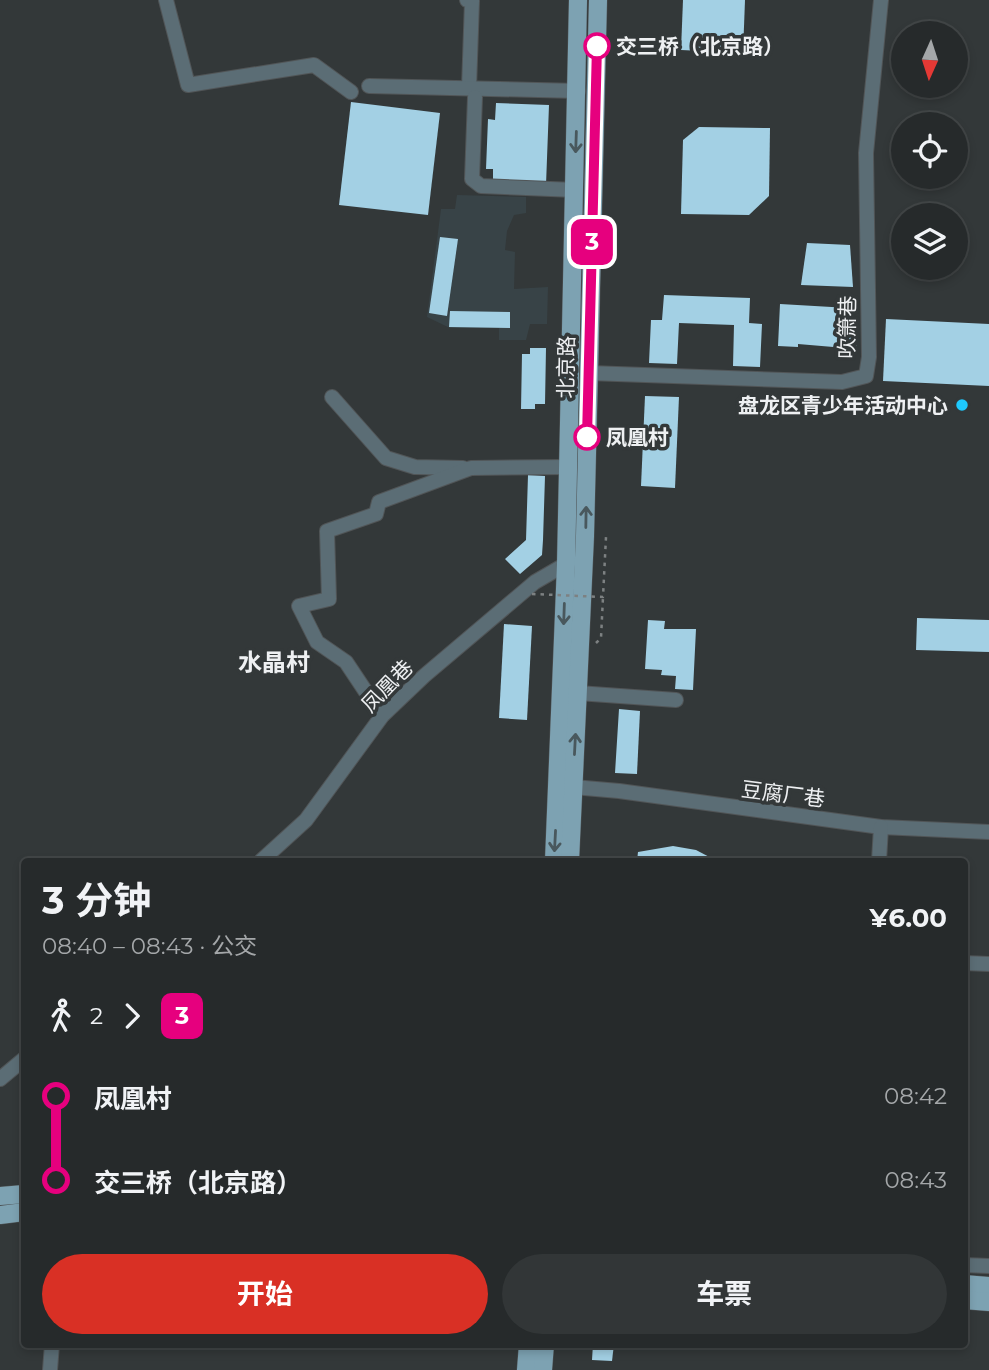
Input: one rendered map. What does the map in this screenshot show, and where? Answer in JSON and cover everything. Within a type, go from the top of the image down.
[{"type":"main road","name":"北京路","points":[[554,858],[566,564],[578,0]]},
{"type":"main road","name":"北京路","points":[[570,858],[589,373],[598,0]]},
{"type":"main road","points":[[0,1196],[21,1194]]},
{"type":"main road","points":[[0,1215],[21,1212]]},
{"type":"main road","points":[[968,1284],[989,1286]]},
{"type":"main road","points":[[968,1300],[989,1302]]},
{"type":"main road","points":[[526,1370],[528,1348]]},
{"type":"main road","points":[[543,1370],[545,1348]]},
{"type":"street","points":[[166,0],[188,85],[314,65],[351,92]]},
{"type":"street","points":[[467,0],[472,1],[472,179],[481,186],[575,190]]},
{"type":"street","name":"吹箫巷","points":[[589,373],[842,382],[866,376],[869,356],[866,153],[881,0]]},
{"type":"street","points":[[369,86],[472,93],[578,91]]},
{"type":"street","points":[[332,397],[386,458],[415,467],[568,467]]},
{"type":"street","points":[[382,716],[346,662],[317,642],[299,606],[329,599],[327,531],[376,514],[379,502],[393,495],[471,468]]},
{"type":"street","name":"凤凰巷","points":[[264,858],[306,820],[382,716],[535,582],[566,564]]},
{"type":"street","points":[[578,693],[676,699]]},
{"type":"street","name":"豆腐厂巷","points":[[573,787],[881,827],[989,832]]},
{"type":"street","points":[[879,858],[881,827]]},
{"type":"street","points":[[968,963],[989,964]]},
{"type":"street","points":[[0,1079],[21,1062]]},
{"type":"street","points":[[968,1265],[989,1266]]},
{"type":"street","points":[[50,1370],[52,1348]]},
{"type":"path","points":[[601,639],[606,537]]},
{"type":"path","points":[[532,594],[603,597]]},
{"type":"shaded area","points":[[457,195],[526,197],[526,213],[514,215],[507,231],[505,250],[515,252],[514,289],[548,287],[547,324],[530,324],[526,340],[499,340],[499,328],[450,328],[427,317],[441,209],[455,209]]},
{"type":"building","points":[[683,0],[745,0],[743,53],[681,50]]},
{"type":"building","points":[[351,102],[440,113],[428,215],[339,205]]},
{"type":"building","points":[[496,103],[549,105],[546,185],[493,184],[493,169],[486,169],[488,119],[495,120]]},
{"type":"building","points":[[699,127],[770,128],[769,196],[749,215],[681,214],[683,140]]},
{"type":"building","points":[[440,237],[458,239],[447,316],[429,313]]},
{"type":"building","points":[[807,243],[850,245],[853,287],[801,285]]},
{"type":"building","points":[[664,295],[750,298],[749,323],[762,324],[760,367],[733,366],[734,325],[679,323],[677,364],[649,363],[651,320],[662,320]]},
{"type":"building","points":[[780,304],[849,308],[848,321],[851,322],[857,349],[798,344],[798,347],[778,346]]},
{"type":"building","points":[[450,311],[510,312],[510,328],[449,327]]},
{"type":"building","points":[[886,319],[989,324],[989,386],[883,381]]},
{"type":"building","points":[[530,348],[546,348],[545,404],[535,404],[535,409],[521,409],[522,354],[530,354]]},
{"type":"building","points":[[645,396],[679,397],[675,488],[641,486]]},
{"type":"building","points":[[528,475],[545,476],[542,555],[520,574],[505,559],[526,540]]},
{"type":"building","points":[[917,618],[989,620],[989,652],[916,650]]},
{"type":"building","points":[[648,620],[665,621],[664,629],[696,629],[693,690],[675,689],[676,676],[661,675],[662,670],[645,669]]},
{"type":"building","points":[[504,624],[532,626],[527,720],[499,718]]},
{"type":"building","points":[[619,709],[640,711],[637,774],[615,773]]},
{"type":"building","points":[[673,846],[696,850],[711,858],[637,858],[638,852]]},
{"type":"building","points":[[593,1348],[614,1348],[612,1361],[592,1360]]},
{"type":"bus line","name":"3","points":[[587,437],[597,46]]},
{"type":"place","name":"交三桥（北京路）","points":[[597,46]]},
{"type":"place","name":"盘龙区青少年活动中心","points":[[962,405]]},
{"type":"place","name":"凤凰村","points":[[587,437]]},
{"type":"district","name":"水晶村","points":[[274,662]]}]
